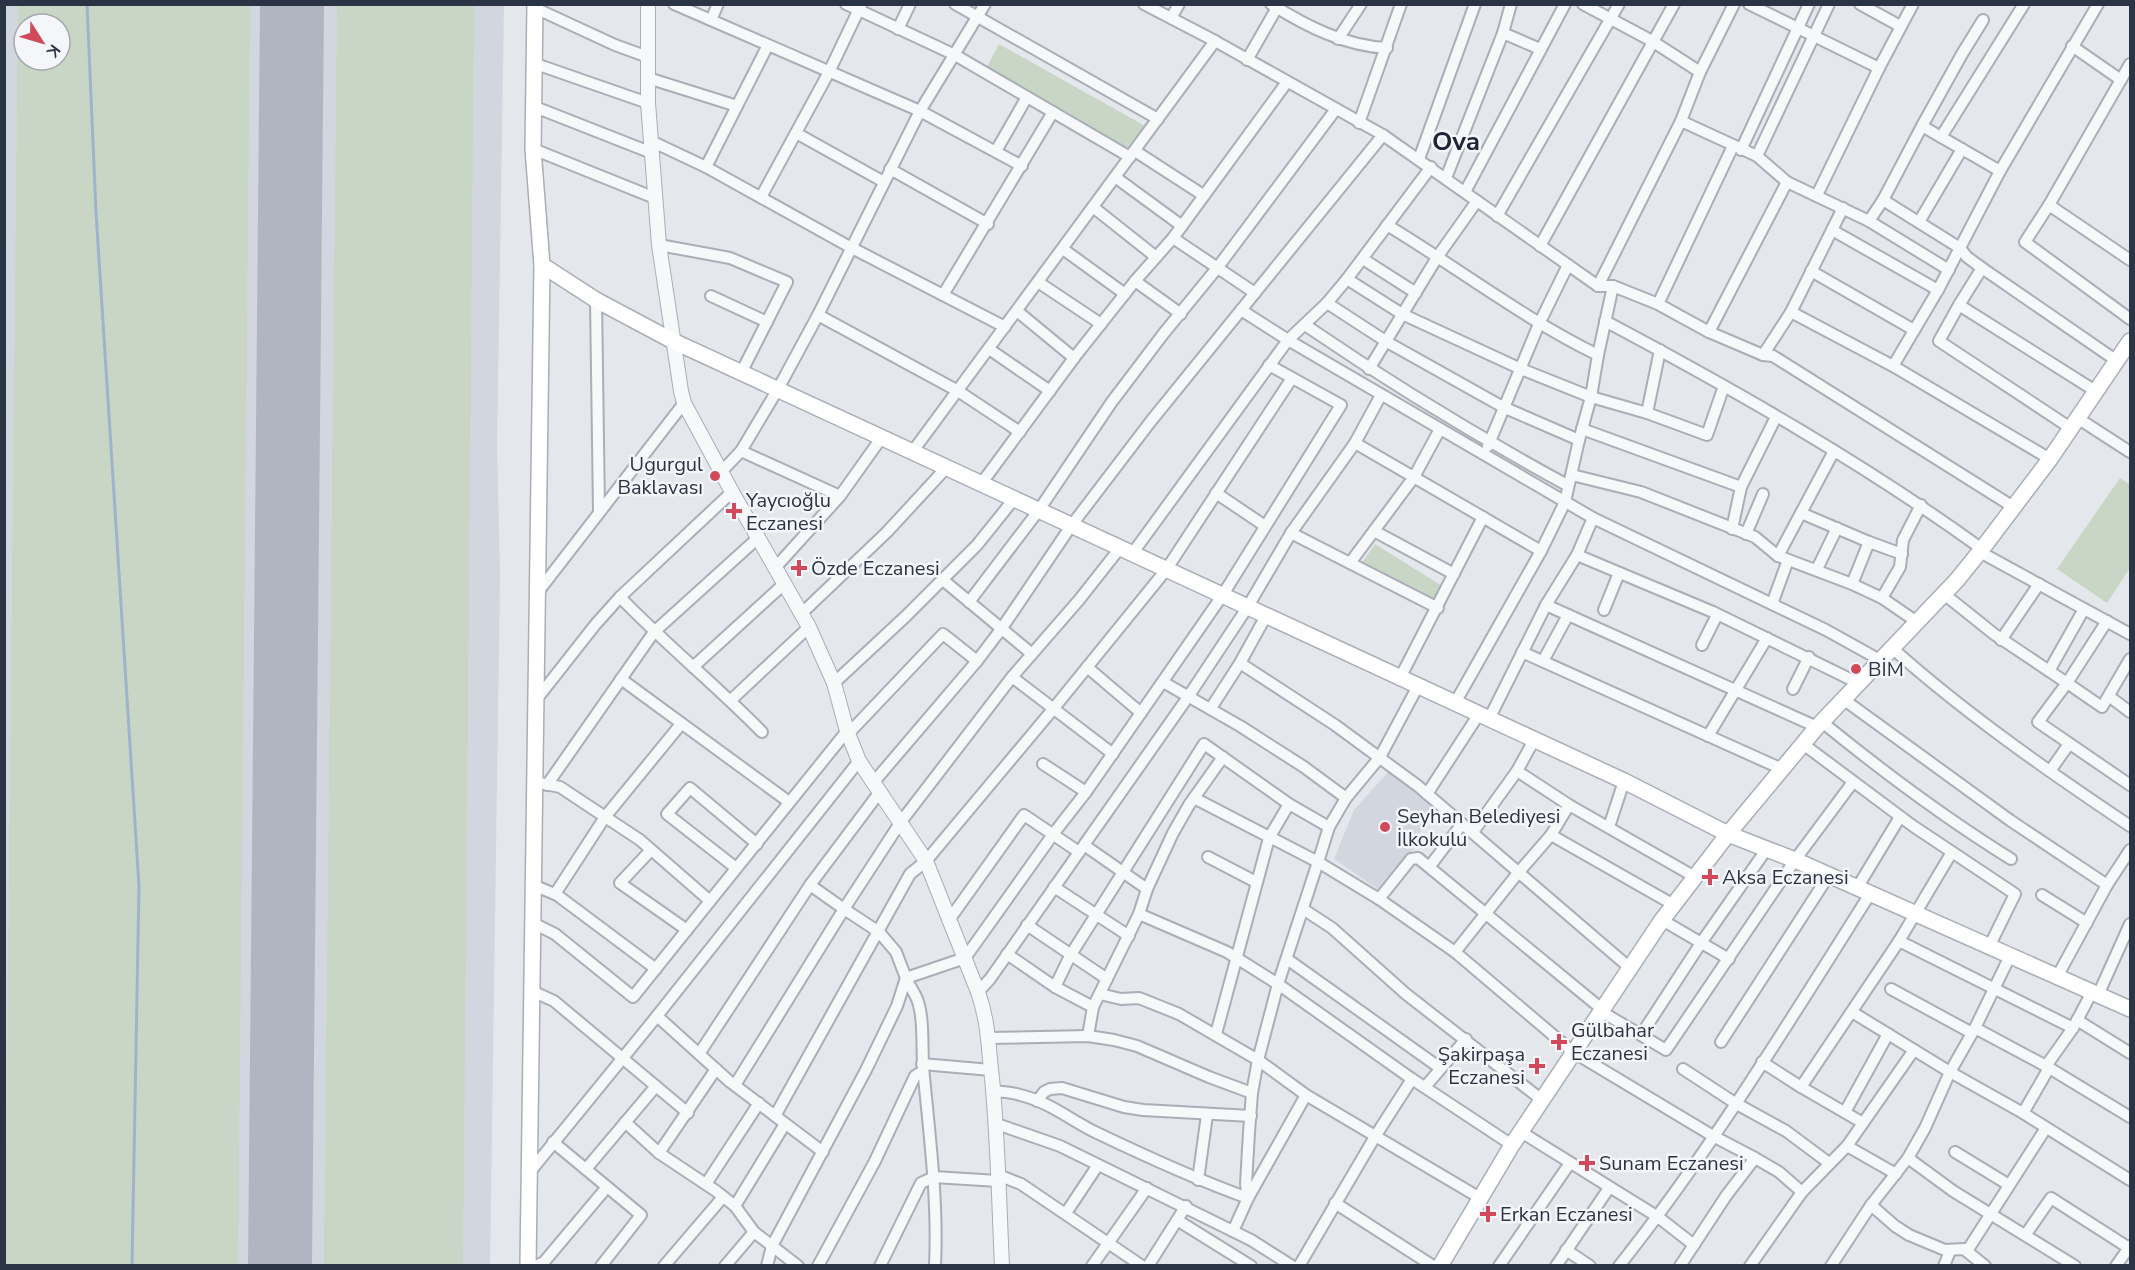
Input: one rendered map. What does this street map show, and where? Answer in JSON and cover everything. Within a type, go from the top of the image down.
[{"type":"main road","points":[[528,1266],[533,885],[541,784],[536,700],[542,265],[533,149],[535,6]]},
{"type":"main road","points":[[542,265],[596,300],[673,341],[741,373],[1455,703],[1624,782],[1728,834],[1795,860],[2130,1009]]},
{"type":"main road","points":[[1440,1266],[1516,1138],[1662,920],[1728,834],[1819,724],[1944,594],[1981,550],[2050,459],[2130,342]]},
{"type":"street","points":[[648,4],[648,103],[658,245],[684,403],[809,627],[834,683],[848,733],[859,761],[926,861],[978,992],[984,1009],[989,1038],[997,1124],[1002,1266]]},
{"type":"street","points":[[674,4],[920,111],[1022,165]]},
{"type":"street","points":[[711,20],[718,4]]},
{"type":"street","points":[[846,4],[860,8],[898,29],[955,55],[1203,195]]},
{"type":"street","points":[[898,29],[910,4]]},
{"type":"street","points":[[955,4],[978,19],[1158,118]]},
{"type":"street","points":[[721,472],[741,451],[778,389],[818,315],[920,111],[978,19],[985,4]]},
{"type":"street","points":[[1144,4],[1383,135],[1598,286],[1613,286],[1658,304],[1709,332],[1762,356],[1773,356],[2014,508]]},
{"type":"street","points":[[1171,18],[1179,4]]},
{"type":"street","points":[[1338,39],[1361,4]]},
{"type":"street","points":[[1359,123],[1401,4]]},
{"type":"street","points":[[1419,159],[1474,4]]},
{"type":"street","points":[[1446,178],[1503,33],[1511,4]]},
{"type":"street","points":[[1465,192],[1565,4]]},
{"type":"street","points":[[1583,4],[1652,41],[1700,72]]},
{"type":"street","points":[[1497,216],[1611,20],[1618,4]]},
{"type":"street","points":[[1540,246],[1674,4]]},
{"type":"street","points":[[1598,286],[1681,121],[1700,72],[1734,4]]},
{"type":"street","points":[[1749,4],[1879,68]]},
{"type":"street","points":[[1658,304],[1809,4]]},
{"type":"street","points":[[1757,156],[1829,4]]},
{"type":"street","points":[[1860,4],[1900,26]]},
{"type":"street","points":[[1817,195],[1913,4]]},
{"type":"street","points":[[1941,137],[2024,4]]},
{"type":"street","points":[[1893,366],[1949,270],[2000,171],[2098,4]]},
{"type":"street","points":[[535,6],[615,45],[648,57]]},
{"type":"street","points":[[1247,60],[1276,6],[1338,39],[1365,47],[1387,48]]},
{"type":"street","points":[[761,197],[829,72],[860,8]]},
{"type":"street","points":[[1869,221],[1883,201],[1962,54],[1983,21]]},
{"type":"street","points":[[1503,33],[1540,49]]},
{"type":"street","points":[[913,452],[1215,41]]},
{"type":"street","points":[[706,167],[768,45]]},
{"type":"street","points":[[2072,46],[2121,80]]},
{"type":"street","points":[[534,63],[648,103]]},
{"type":"street","points":[[2130,64],[2049,205],[2025,242],[2130,318]]},
{"type":"street","points":[[648,78],[737,106]]},
{"type":"street","points":[[981,484],[1074,358],[1135,281],[1173,238],[1287,82]]},
{"type":"street","points":[[996,152],[1027,97]]},
{"type":"street","points":[[535,107],[706,167],[850,247],[1005,327]]},
{"type":"street","points":[[969,602],[1039,510],[1111,403],[1218,267],[1336,110]]},
{"type":"street","points":[[943,296],[1053,112]]},
{"type":"street","points":[[1681,121],[1757,156],[1787,182],[1869,221],[1949,270]]},
{"type":"street","points":[[1922,126],[2000,171]]},
{"type":"street","points":[[796,133],[884,182]]},
{"type":"street","points":[[699,1054],[876,788],[1002,628],[1071,526],[1151,421],[1383,135]]},
{"type":"street","points":[[533,149],[655,198]]},
{"type":"street","points":[[1919,222],[1962,149]]},
{"type":"street","points":[[735,1085],[900,823],[1012,677],[1079,600],[1126,551],[1288,340],[1327,303],[1347,279],[1431,167]]},
{"type":"street","points":[[890,170],[988,224]]},
{"type":"street","points":[[1115,177],[1182,226]]},
{"type":"street","points":[[1709,332],[1787,182]]},
{"type":"street","points":[[1369,369],[1438,256],[1477,201]]},
{"type":"street","points":[[1883,201],[1960,248],[1967,257],[1982,268],[2117,361]]},
{"type":"street","points":[[2049,205],[2130,260]]},
{"type":"street","points":[[1093,207],[1156,257]]},
{"type":"street","points":[[1762,356],[1791,312],[1843,208]]},
{"type":"street","points":[[1388,225],[1539,324],[1598,355]]},
{"type":"street","points":[[1832,230],[1938,290]]},
{"type":"street","points":[[1173,238],[1255,293]]},
{"type":"street","points":[[658,245],[729,258],[787,282],[741,373]]},
{"type":"street","points":[[1063,249],[1125,294]]},
{"type":"street","points":[[1363,259],[1416,293]]},
{"type":"street","points":[[1484,455],[1539,324],[1568,265]]},
{"type":"street","points":[[1982,268],[1939,341],[2075,424],[2130,452]]},
{"type":"street","points":[[1811,271],[1914,330]]},
{"type":"street","points":[[1347,279],[1402,314],[1521,369],[1591,398],[1647,413],[1707,435],[1724,386]]},
{"type":"street","points":[[1135,281],[1181,314]]},
{"type":"street","points":[[1038,282],[1101,324]]},
{"type":"street","points":[[1455,703],[1541,551],[1565,502],[1591,398],[1613,286]]},
{"type":"street","points":[[711,296],[767,322]]},
{"type":"street","points":[[596,300],[599,512]]},
{"type":"street","points":[[1327,303],[1387,342],[1503,407],[1580,435],[1741,487]]},
{"type":"street","points":[[1959,305],[2097,392]]},
{"type":"street","points":[[1241,310],[1288,340],[1593,518],[1826,630],[1880,660]]},
{"type":"street","points":[[1017,311],[1074,358]]},
{"type":"street","points":[[1791,312],[1893,366],[2050,459]]},
{"type":"street","points":[[818,315],[958,391],[1020,432]]},
{"type":"street","points":[[1605,321],[1724,386],[1834,451],[1921,505],[1981,550],[2130,634]]},
{"type":"street","points":[[1305,325],[1369,369],[1489,442],[1570,480],[1641,492],[1755,537],[1783,558],[1882,598],[1917,622]]},
{"type":"street","points":[[989,349],[1050,391]]},
{"type":"street","points":[[1647,413],[1660,350]]},
{"type":"street","points":[[906,978],[965,958],[1113,754],[1222,596],[1341,405],[1269,365]]},
{"type":"street","points":[[776,1116],[910,874],[926,861],[1166,570],[1292,378]]},
{"type":"street","points":[[978,992],[1188,697],[1247,608],[1291,533],[1355,443],[1382,395]]},
{"type":"street","points":[[537,593],[684,403]]},
{"type":"street","points":[[1732,529],[1741,487],[1776,417]]},
{"type":"street","points":[[1350,563],[1414,477],[1440,429]]},
{"type":"street","points":[[775,568],[840,496],[882,437]]},
{"type":"street","points":[[1355,443],[1541,551]]},
{"type":"street","points":[[741,451],[840,496]]},
{"type":"street","points":[[1772,604],[1783,558],[1801,513],[1834,451]]},
{"type":"street","points":[[802,613],[879,540],[947,468]]},
{"type":"street","points":[[536,700],[594,625],[620,597],[732,492]]},
{"type":"street","points":[[1216,493],[1265,526]]},
{"type":"street","points":[[1746,534],[1763,494]]},
{"type":"street","points":[[834,683],[943,580],[977,545],[1014,499]]},
{"type":"street","points":[[1882,598],[1900,567],[1903,540],[1921,505]]},
{"type":"street","points":[[1801,513],[1902,554]]},
{"type":"street","points":[[1400,678],[1483,517]]},
{"type":"street","points":[[1427,794],[1484,717],[1546,605],[1577,555],[1593,518]]},
{"type":"street","points":[[1817,570],[1837,528]]},
{"type":"street","points":[[1374,531],[1454,574]]},
{"type":"street","points":[[1291,533],[1438,608]]},
{"type":"street","points":[[710,901],[651,850],[605,817],[560,787],[541,784],[654,632],[759,537]]},
{"type":"street","points":[[1852,584],[1869,542]]},
{"type":"street","points":[[1577,555],[1718,615],[1809,657],[1858,683]]},
{"type":"street","points":[[1604,610],[1619,573]]},
{"type":"street","points":[[943,580],[1032,654]]},
{"type":"street","points":[[693,667],[784,584]]},
{"type":"street","points":[[2001,640],[2039,584]]},
{"type":"street","points":[[1944,594],[2001,640],[2102,707],[2127,675],[2130,659]]},
{"type":"street","points":[[620,597],[654,632],[762,732]]},
{"type":"street","points":[[1546,605],[1736,690],[1819,724],[1981,840],[2011,858]]},
{"type":"street","points":[[2049,670],[2084,609]]},
{"type":"street","points":[[1543,662],[1568,615]]},
{"type":"street","points":[[1702,645],[1718,615]]},
{"type":"street","points":[[1211,708],[1240,663],[1266,616]]},
{"type":"street","points":[[2107,621],[2067,683],[2038,722],[2130,785]]},
{"type":"street","points":[[730,700],[809,627]]},
{"type":"street","points":[[532,923],[555,934],[633,997],[789,802],[848,733],[943,634],[977,661]]},
{"type":"street","points":[[1708,736],[1767,638]]},
{"type":"street","points":[[1892,648],[1951,698],[2130,826]]},
{"type":"street","points":[[1522,652],[1782,769]]},
{"type":"street","points":[[1793,689],[1809,657]]},
{"type":"street","points":[[1240,663],[1380,757],[1473,832],[1630,968]]},
{"type":"street","points":[[1088,667],[1141,713]]},
{"type":"street","points":[[1012,677],[1113,754]]},
{"type":"street","points":[[621,679],[789,802]]},
{"type":"street","points":[[1163,682],[1211,708],[1304,767],[1346,798]]},
{"type":"street","points":[[1248,1198],[1246,1184],[1252,1093],[1257,1060],[1278,984],[1329,827],[1346,798],[1380,757],[1418,686]]},
{"type":"street","points":[[2110,697],[2130,712]]},
{"type":"street","points":[[1843,699],[2011,821],[2107,885]]},
{"type":"street","points":[[555,894],[605,817],[681,724]]},
{"type":"street","points":[[1473,832],[1517,771],[1534,740]]},
{"type":"street","points":[[1056,987],[1070,956],[1204,744],[1290,804],[1329,827]]},
{"type":"street","points":[[1803,744],[1900,817],[2015,894],[1989,947]]},
{"type":"street","points":[[2050,771],[2069,744]]},
{"type":"street","points":[[1088,1036],[1093,1007],[1129,936],[1147,889],[1173,833],[1194,798],[1223,758]]},
{"type":"street","points":[[529,1173],[859,761]]},
{"type":"street","points":[[1043,764],[1086,792]]},
{"type":"street","points":[[1517,771],[1569,805],[1695,877]]},
{"type":"street","points":[[1609,827],[1624,782]]},
{"type":"street","points":[[1379,899],[1411,859],[1418,858],[1603,1011],[1666,1050],[1795,860],[1853,782]]},
{"type":"street","points":[[736,868],[667,814],[690,788],[756,844]]},
{"type":"street","points":[[1194,798],[1318,862],[1379,899],[1455,952],[1573,1052],[1713,1136],[1779,1172],[1802,1192]]},
{"type":"street","points":[[1216,1034],[1269,838],[1290,804]]},
{"type":"street","points":[[1455,952],[1518,873],[1551,836],[1569,805]]},
{"type":"street","points":[[949,920],[1024,815],[1124,872],[1147,889]]},
{"type":"street","points":[[1619,1266],[1658,1218],[1762,1062],[1864,891],[1900,817]]},
{"type":"street","points":[[1430,866],[1462,824]]},
{"type":"street","points":[[1551,836],[1674,904]]},
{"type":"street","points":[[651,850],[620,883],[687,930]]},
{"type":"street","points":[[1641,1035],[1766,850]]},
{"type":"street","points":[[2058,977],[2107,885],[2130,850]]},
{"type":"street","points":[[1800,1087],[1899,942],[1952,852]]},
{"type":"street","points":[[1208,857],[1256,882]]},
{"type":"street","points":[[1721,1042],[1828,875]]},
{"type":"street","points":[[533,885],[555,894],[656,969]]},
{"type":"street","points":[[810,885],[879,932],[896,952],[918,1000],[934,1177],[936,1230],[934,1266]]},
{"type":"street","points":[[1054,887],[1129,936]]},
{"type":"street","points":[[2042,895],[2088,923]]},
{"type":"street","points":[[1303,909],[1332,928],[1406,994],[1542,1100]]},
{"type":"street","points":[[1139,914],[1227,952],[1278,984],[1412,1079],[1516,1138],[1570,1163],[1658,1218],[1694,1245]]},
{"type":"street","points":[[1662,920],[1729,959]]},
{"type":"street","points":[[2023,1113],[2047,1067],[2095,993],[2130,924]]},
{"type":"street","points":[[1027,926],[1107,979]]},
{"type":"street","points":[[1899,942],[2075,1024],[2130,1053]]},
{"type":"street","points":[[1007,954],[1056,987],[1093,1007]]},
{"type":"street","points":[[1831,1266],[1871,1205],[1908,1158],[2010,956]]},
{"type":"street","points":[[1287,959],[1440,1068]]},
{"type":"street","points":[[767,1266],[772,1246],[823,1152],[897,1006],[906,978]]},
{"type":"street","points":[[1891,989],[2047,1067],[2130,1117]]},
{"type":"street","points":[[532,991],[554,1001],[688,1113]]},
{"type":"street","points":[[1100,994],[1121,999],[1139,998],[1179,1014],[1257,1060],[1306,1095],[1480,1198]]},
{"type":"street","points":[[1852,1012],[2023,1113],[2130,1180]]},
{"type":"street","points":[[657,1016],[716,1070],[823,1152]]},
{"type":"street","points":[[1845,1113],[1888,1034]]},
{"type":"street","points":[[989,1038],[1088,1036],[1137,1046],[1252,1093]]},
{"type":"street","points":[[1425,1087],[1466,1039]]},
{"type":"street","points":[[1750,1266],[1802,1192],[1847,1146],[1914,1050]]},
{"type":"street","points":[[1762,1062],[1863,1123]]},
{"type":"street","points":[[923,1067],[991,1070]]},
{"type":"street","points":[[818,1266],[875,1161],[915,1076],[923,1067]]},
{"type":"street","points":[[1683,1069],[1735,1103],[1786,1131],[1829,1163]]},
{"type":"street","points":[[659,1153],[716,1070]]},
{"type":"street","points":[[1299,1266],[1376,1135],[1412,1079]]},
{"type":"street","points":[[586,1169],[656,1086]]},
{"type":"street","points":[[1037,1101],[1044,1092],[1062,1088],[1133,1109],[1165,1113],[1251,1116]]},
{"type":"street","points":[[993,1091],[1021,1095],[1037,1101],[1087,1128],[1198,1180],[1248,1198]]},
{"type":"street","points":[[1233,1231],[1248,1198],[1306,1095]]},
{"type":"street","points":[[706,1184],[759,1103]]},
{"type":"street","points":[[1198,1180],[1207,1114]]},
{"type":"street","points":[[626,1122],[659,1153],[735,1206],[754,1232],[798,1266]]},
{"type":"street","points":[[735,1206],[785,1124]]},
{"type":"street","points":[[997,1124],[1060,1146],[1186,1206],[1292,1266]]},
{"type":"street","points":[[1967,1251],[2046,1128]]},
{"type":"street","points":[[553,1142],[641,1215],[601,1266]]},
{"type":"street","points":[[1847,1146],[1896,1174]]},
{"type":"street","points":[[1955,1152],[2010,1185]]},
{"type":"street","points":[[1680,1266],[1726,1196],[1755,1158]]},
{"type":"street","points":[[1908,1158],[1935,1179],[2075,1266]]},
{"type":"street","points":[[1499,1266],[1570,1163]]},
{"type":"street","points":[[1065,1213],[1098,1165]]},
{"type":"street","points":[[880,1266],[921,1183],[934,1177],[998,1178],[1022,1184],[1142,1266]]},
{"type":"street","points":[[536,1266],[544,1262],[607,1187]]},
{"type":"street","points":[[1092,1266],[1147,1188]]},
{"type":"street","points":[[1556,1266],[1609,1188]]},
{"type":"street","points":[[664,1266],[723,1197]]},
{"type":"street","points":[[2026,1234],[2051,1197],[2130,1247],[2116,1266]]},
{"type":"street","points":[[1335,1203],[1433,1266]]},
{"type":"street","points":[[1871,1205],[1901,1231],[1950,1251],[1962,1248],[1985,1266]]},
{"type":"street","points":[[1148,1266],[1186,1206]]},
{"type":"street","points":[[1176,1220],[1251,1266]]},
{"type":"street","points":[[725,1266],[754,1232]]},
{"type":"street","points":[[1566,1250],[1590,1266]]},
{"type":"street","points":[[1944,1266],[1950,1251]]},
{"type":"shaded area","points":[[5,5],[504,5],[497,445],[500,574],[490,1265],[5,1266]]},
{"type":"shaded area","name":"Seyhan Belediyesi İlkokulu","points":[[1391,769],[1438,809],[1410,845],[1414,848],[1381,891],[1334,859],[1354,810]]},
{"type":"green space","points":[[18,5],[250,5],[238,1265],[5,1265],[17,72],[72,72],[72,12],[18,12]]},
{"type":"green space","points":[[337,5],[474,5],[463,1265],[324,1265]]},
{"type":"green space","points":[[999,44],[1145,126],[1125,150],[983,75]]},
{"type":"green space","points":[[2120,478],[2130,485],[2130,568],[2107,603],[2057,569]]},
{"type":"green space","points":[[1375,544],[1442,586],[1434,599],[1359,567]]},
{"type":"waterway","points":[[87,4],[96,212],[139,886],[132,1266]]},
{"type":"runway","points":[[280,1266],[292,4]]},
{"type":"place","name":"Ugurgul Baklavası","points":[[715,476]]},
{"type":"place","name":"Yaycıoğlu Eczanesi","points":[[734,511]]},
{"type":"place","name":"Özde Eczanesi","points":[[799,568]]},
{"type":"place","name":"BİM","points":[[1856,669]]},
{"type":"place","name":"Seyhan Belediyesi İlkokulu","points":[[1385,827]]},
{"type":"place","name":"Aksa Eczanesi","points":[[1710,877]]},
{"type":"place","name":"Gülbahar Eczanesi","points":[[1559,1042]]},
{"type":"place","name":"Şakirpaşa Eczanesi","points":[[1537,1066]]},
{"type":"place","name":"Sunam Eczanesi","points":[[1587,1163]]},
{"type":"place","name":"Erkan Eczanesi","points":[[1488,1214]]},
{"type":"district","name":"Ova","points":[[1456,141]]}]
